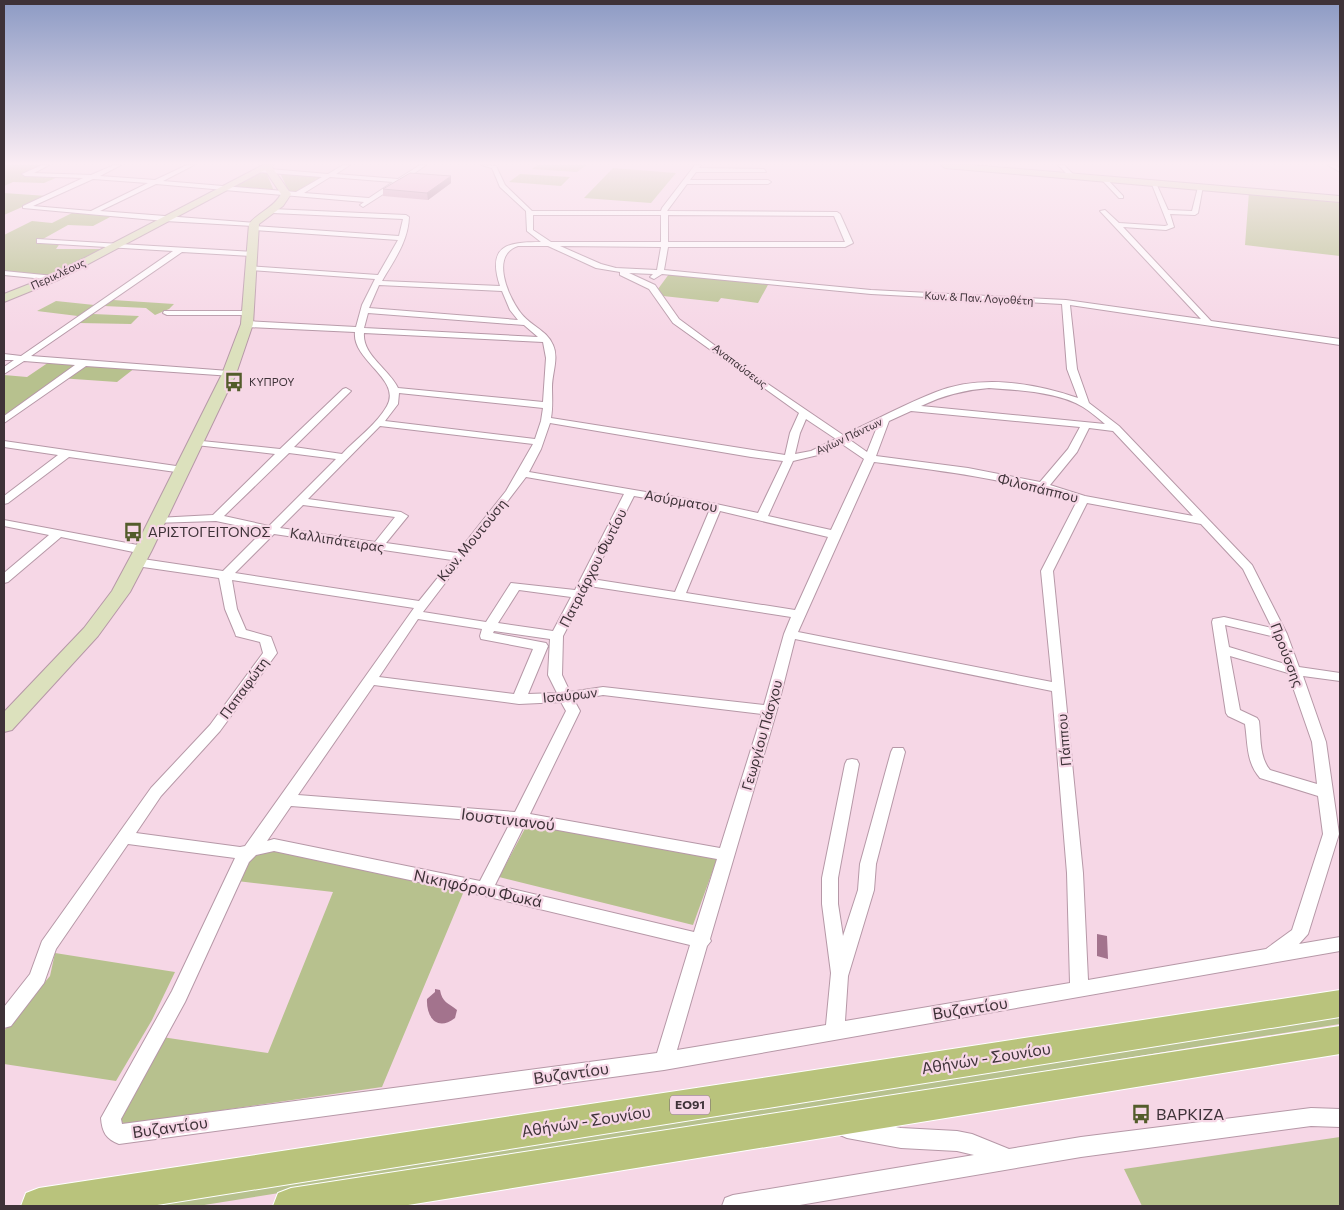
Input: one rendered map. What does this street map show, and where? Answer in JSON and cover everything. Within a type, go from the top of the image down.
[{"type":"main road","name":"Περικλέους","points":[[4,298],[54,278],[160,221]]},
{"type":"main road","points":[[4,726],[91,632],[121,592],[140,556],[229,374],[248,318],[254,226],[259,221]]},
{"type":"main road","name":"Αθήνών - Σουνίου","points":[[39,1206],[1340,1003]]},
{"type":"main road","points":[[291,1206],[1340,1040]]},
{"type":"street","points":[[196,221],[402,238]]},
{"type":"street","points":[[225,576],[378,423],[391,407],[395,398],[394,390],[385,375],[360,346],[360,330],[365,310],[402,238],[405,221]]},
{"type":"street","points":[[529,221],[530,231],[549,244],[599,266],[616,270]]},
{"type":"street","points":[[646,283],[660,272],[665,245],[664,221]]},
{"type":"street","points":[[546,340],[525,323],[516,312],[506,289],[498,261],[502,253],[512,245],[845,245],[849,243],[840,221]]},
{"type":"street","points":[[1113,221],[1208,322]]},
{"type":"street","points":[[1117,225],[1170,228],[1172,226],[1170,221]]},
{"type":"street","points":[[40,242],[251,254]]},
{"type":"street","points":[[4,371],[180,250]]},
{"type":"street","points":[[250,268],[506,289]]},
{"type":"street","name":"Κων. & Παν. Λογοθέτη","points":[[616,270],[660,272],[871,292],[1066,302],[1340,342]]},
{"type":"street","name":"Αναπαύσεως","points":[[616,270],[653,288],[676,321],[712,345],[756,380],[870,458]]},
{"type":"street","points":[[4,273],[54,278]]},
{"type":"street","points":[[1066,302],[1072,369],[1085,404]]},
{"type":"street","points":[[365,310],[525,323]]},
{"type":"street","points":[[167,313],[248,318],[360,330],[546,340]]},
{"type":"street","name":"Κων. Μουτούση","points":[[252,849],[372,680],[418,610],[524,474],[547,420],[546,405],[551,354],[546,340]]},
{"type":"street","points":[[4,357],[229,374]]},
{"type":"street","points":[[4,420],[84,363]]},
{"type":"street","name":"Αγίων Πάντων","points":[[547,420],[789,459],[814,453],[941,393],[965,387],[990,385],[1021,387],[1051,392],[1085,404]]},
{"type":"street","points":[[216,518],[346,390]]},
{"type":"street","points":[[394,390],[546,405]]},
{"type":"street","name":"Προύσσης","points":[[1085,404],[1116,428],[1248,568],[1281,634],[1319,742],[1331,834],[1299,934],[1271,956]]},
{"type":"street","points":[[909,408],[1116,428]]},
{"type":"street","points":[[762,517],[789,459],[795,433],[804,412]]},
{"type":"street","name":"Γεωργίου Πάσχου","points":[[664,1061],[702,941],[770,710],[790,634],[836,535],[885,419]]},
{"type":"street","points":[[378,423],[539,442]]},
{"type":"street","points":[[1043,486],[1072,450],[1086,425]]},
{"type":"street","points":[[196,442],[344,457]]},
{"type":"street","points":[[4,444],[182,470]]},
{"type":"street","points":[[4,502],[67,453]]},
{"type":"street","name":"Φιλοπάππου","points":[[870,458],[968,471],[1043,486],[1083,499],[1206,522]]},
{"type":"street","name":"Ασύρματου","points":[[524,474],[716,507],[836,535]]},
{"type":"street","name":"Πατριάρχου Φωτίου","points":[[485,889],[522,818],[573,711],[555,676],[558,636],[632,492]]},
{"type":"street","name":"Πάππου","points":[[1079,990],[1075,873],[1047,570],[1083,499]]},
{"type":"street","points":[[300,501],[402,516],[378,546]]},
{"type":"street","points":[[679,596],[716,507]]},
{"type":"street","name":"Καλλιπάτειρας","points":[[157,521],[216,518],[272,530],[458,558]]},
{"type":"street","points":[[4,523],[58,533],[140,556],[225,576],[418,610],[490,626],[558,636]]},
{"type":"street","points":[[4,579],[58,533]]},
{"type":"street","name":"Παπαφώτη","points":[[4,1020],[38,978],[48,946],[156,792],[214,728],[270,653],[266,640],[241,633],[231,609],[225,576]]},
{"type":"street","points":[[518,699],[541,646],[486,636],[490,626],[516,586],[583,588],[679,596],[798,614]]},
{"type":"street","points":[[1281,634],[1220,620],[1218,622],[1233,712],[1252,721],[1257,762],[1265,774],[1327,794]]},
{"type":"street","points":[[790,634],[1059,688]]},
{"type":"street","points":[[1223,650],[1294,671],[1340,677]]},
{"type":"street","name":"Ισαύρων","points":[[372,680],[518,699],[565,697],[604,691],[770,710]]},
{"type":"street","points":[[839,976],[866,890],[868,864],[898,752]]},
{"type":"street","points":[[835,1031],[839,976],[830,904],[830,878],[852,764]]},
{"type":"street","name":"Ιουστινιανού","points":[[288,800],[522,818],[727,855]]},
{"type":"street","name":"Νικηφόρου Φωκά","points":[[125,838],[240,852],[274,845],[485,889],[702,941]]},
{"type":"street","name":"Βυζαντίου","points":[[252,849],[237,868],[179,996],[111,1118],[112,1128],[119,1134],[664,1061],[1340,944]]},
{"type":"street","points":[[733,1206],[1081,1147],[1311,1117],[1340,1118]]},
{"type":"street","points":[[817,1123],[901,1138],[958,1141],[972,1144],[1008,1159]]},
{"type":"green space","points":[[31,221],[52,223],[102,221],[93,226],[68,225],[43,239],[61,242],[56,249],[108,249],[51,276],[4,271],[4,235]]},
{"type":"green space","points":[[1247,221],[1340,221],[1340,256],[1245,245]]},
{"type":"green space","points":[[669,274],[769,283],[758,303],[721,298],[718,302],[663,296],[658,289]]},
{"type":"green space","points":[[113,300],[174,304],[169,309],[155,315],[146,308],[104,306]]},
{"type":"green space","points":[[56,301],[104,306],[93,314],[139,316],[131,324],[79,323],[86,317],[37,311]]},
{"type":"green space","points":[[55,358],[140,364],[117,382],[59,378],[4,417],[4,375],[27,377]]},
{"type":"green space","points":[[529,821],[717,859],[693,925],[499,877]]},
{"type":"green space","points":[[270,849],[464,891],[382,1087],[126,1124],[119,1121],[162,1037],[268,1053],[333,892],[237,881],[252,856]]},
{"type":"green space","points":[[55,953],[175,972],[152,1020],[116,1081],[4,1064],[4,1031],[50,976]]},
{"type":"green space","points":[[1340,1014],[1340,1024],[198,1206],[123,1206]]},
{"type":"green space","points":[[1340,1137],[1340,1206],[1142,1206],[1124,1169]]},
{"type":"shaded area","points":[[1097,934],[1107,936],[1108,959],[1097,956]]},
{"type":"shaded area","points":[[435,989],[440,990],[444,1000],[457,1010],[455,1018],[449,1022],[438,1023],[428,1012],[427,999],[435,992]]},
{"type":"place","name":"ΚΥΠΡΟΥ","points":[[234,382]]},
{"type":"place","name":"ΑΡΙΣΤΟΓΕΙΤΟΝΟΣ","points":[[133,532]]},
{"type":"place","name":"ΒΑΡΚΙΖΑ","points":[[1141,1114]]}]
